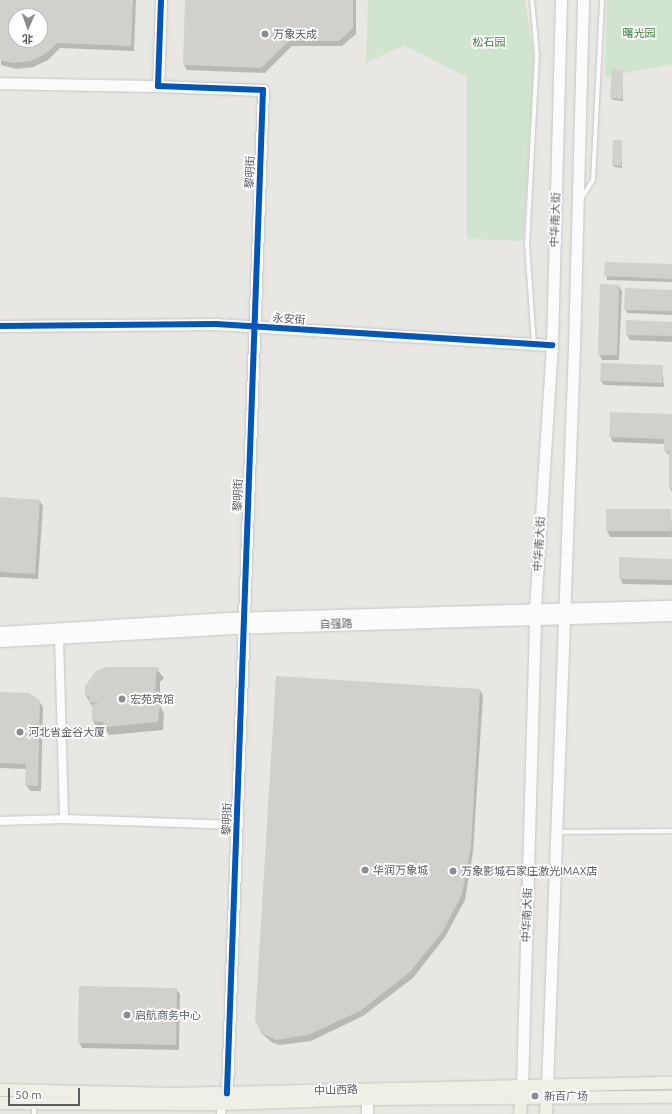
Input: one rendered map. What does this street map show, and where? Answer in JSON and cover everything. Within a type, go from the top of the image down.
[{"type":"main road","points":[[0,83],[158,86],[161,0]]},
{"type":"main road","name":"中华南大街","points":[[522,1093],[535,613],[552,345],[561,0]]},
{"type":"main road","name":"中华南大街","points":[[547,1093],[583,0]]},
{"type":"main road","name":"黎明街","points":[[158,86],[263,90],[227,1093]]},
{"type":"main road","name":"永安街","points":[[0,326],[216,324],[552,345]]},
{"type":"main road","name":"自强路","points":[[564,613],[672,606]]},
{"type":"main road","name":"自强路","points":[[0,632],[244,622],[535,613],[672,615]]},
{"type":"main road","name":"自强路","points":[[0,641],[244,622]]},
{"type":"main road","name":"中山西路","points":[[547,1093],[672,1082]]},
{"type":"main road","name":"中山西路","points":[[0,1090],[173,1094],[547,1093],[672,1097]]},
{"type":"main road","points":[[520,1114],[522,1093]]},
{"type":"main road","name":"中山西路","points":[[0,1103],[34,1109],[221,1109],[368,1099],[522,1093]]},
{"type":"main road","points":[[546,1114],[547,1093]]},
{"type":"main road","points":[[367,1114],[368,1099]]},
{"type":"street","points":[[59,637],[64,819]]},
{"type":"street","points":[[0,821],[64,819],[236,825]]},
{"type":"lane","points":[[532,0],[537,55],[527,244],[534,344]]},
{"type":"lane","points":[[577,205],[593,180],[602,0]]},
{"type":"lane","points":[[556,832],[672,831]]},
{"type":"green space","name":"松石园","points":[[368,0],[525,0],[534,57],[524,233],[522,241],[467,239],[467,77],[404,45],[366,63]]},
{"type":"green space","name":"曙光园","points":[[607,0],[672,0],[672,64],[605,77]]},
{"type":"building","points":[[0,0],[133,0],[131,46],[57,43],[45,54],[30,61],[13,63],[0,60]]},
{"type":"building","name":"万象天成","points":[[185,0],[353,0],[353,28],[339,41],[289,41],[261,68],[183,65]]},
{"type":"building","points":[[612,69],[623,70],[622,99],[610,98]]},
{"type":"building","points":[[613,140],[622,140],[621,166],[612,165]]},
{"type":"building","points":[[605,262],[672,264],[672,279],[604,276]]},
{"type":"building","points":[[600,284],[619,285],[617,355],[598,355]]},
{"type":"building","points":[[625,288],[672,290],[672,311],[624,310]]},
{"type":"building","points":[[626,320],[672,322],[672,336],[626,335]]},
{"type":"building","points":[[601,363],[663,365],[662,383],[600,381]]},
{"type":"building","points":[[610,412],[672,414],[672,489],[669,488],[669,451],[664,451],[664,439],[609,437]]},
{"type":"building","points":[[0,497],[40,500],[35,574],[0,572]]},
{"type":"building","points":[[606,509],[671,509],[671,531],[606,531]]},
{"type":"building","points":[[619,557],[672,559],[672,580],[619,579]]},
{"type":"building","name":"宏苑宾馆","points":[[106,667],[157,667],[160,669],[156,673],[155,703],[160,704],[158,722],[104,727],[103,722],[92,721],[92,704],[100,703],[89,702],[89,696],[85,696],[85,686],[96,671]]},
{"type":"building","name":"华润万象城","points":[[276,676],[480,689],[471,846],[462,894],[443,931],[410,972],[360,1011],[308,1035],[276,1040],[263,1034],[255,1021]]},
{"type":"building","name":"河北省金谷大厦","points":[[0,692],[29,693],[40,700],[38,786],[25,785],[26,764],[0,763]]},
{"type":"building","name":"启航商务中心","points":[[79,986],[177,988],[176,1045],[78,1043]]},
{"type":"cycle path","points":[[161,0],[158,86],[263,90],[227,1093]]},
{"type":"cycle path","points":[[0,326],[216,324],[552,345]]},
{"type":"place","name":"万象天成","points":[[265,34]]},
{"type":"place","name":"宏苑宾馆","points":[[122,699]]},
{"type":"place","name":"河北省金谷大厦","points":[[20,732]]},
{"type":"place","name":"华润万象城","points":[[365,870]]},
{"type":"place","name":"万象影城石家庄激光IMAX店","points":[[453,871]]},
{"type":"place","name":"启航商务中心","points":[[127,1015]]},
{"type":"place","name":"新百广场","points":[[535,1096]]}]
